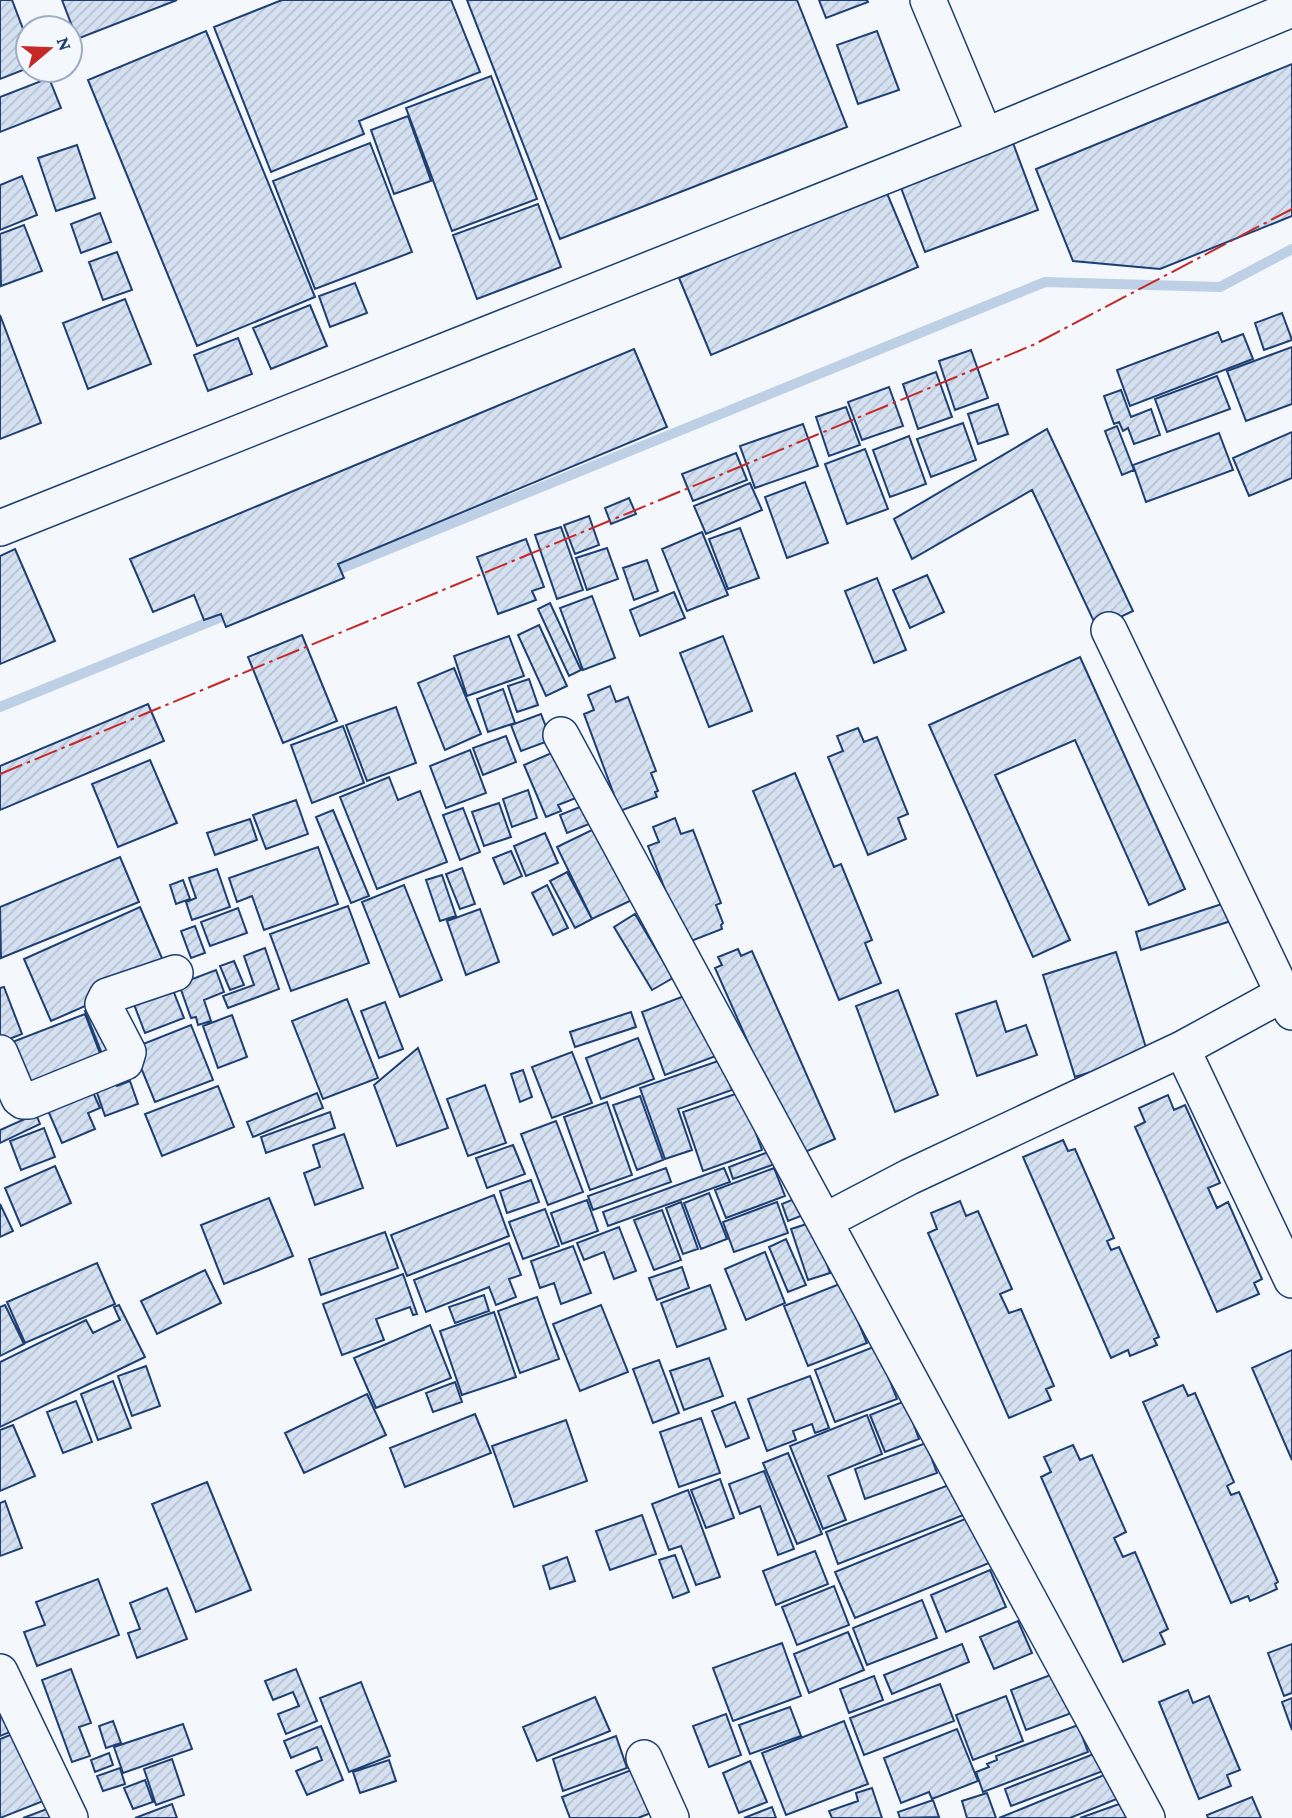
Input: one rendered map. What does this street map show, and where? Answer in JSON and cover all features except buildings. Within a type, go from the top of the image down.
[{"type":"street","points":[[928,0],[985,136]]},
{"type":"street","points":[[0,528],[985,136],[1292,9]]},
{"type":"street","points":[[825,1221],[909,1177],[1289,998],[1108,631]]},
{"type":"street","points":[[561,735],[1147,1818]]},
{"type":"street","points":[[0,1053],[19,1098],[23,1101],[29,1101],[125,1062],[128,1052],[103,1004],[104,1000],[107,996],[175,973]]},
{"type":"street","points":[[1182,1049],[1292,1280]]},
{"type":"street","points":[[0,1672],[70,1818]]},
{"type":"street","points":[[644,1758],[671,1818]]},
{"type":"waterway","points":[[330,573],[1045,282],[1220,287],[1292,249]]},
{"type":"waterway","points":[[0,707],[231,613]]},
{"type":"power","points":[[0,774],[1033,345],[1292,209]]}]
